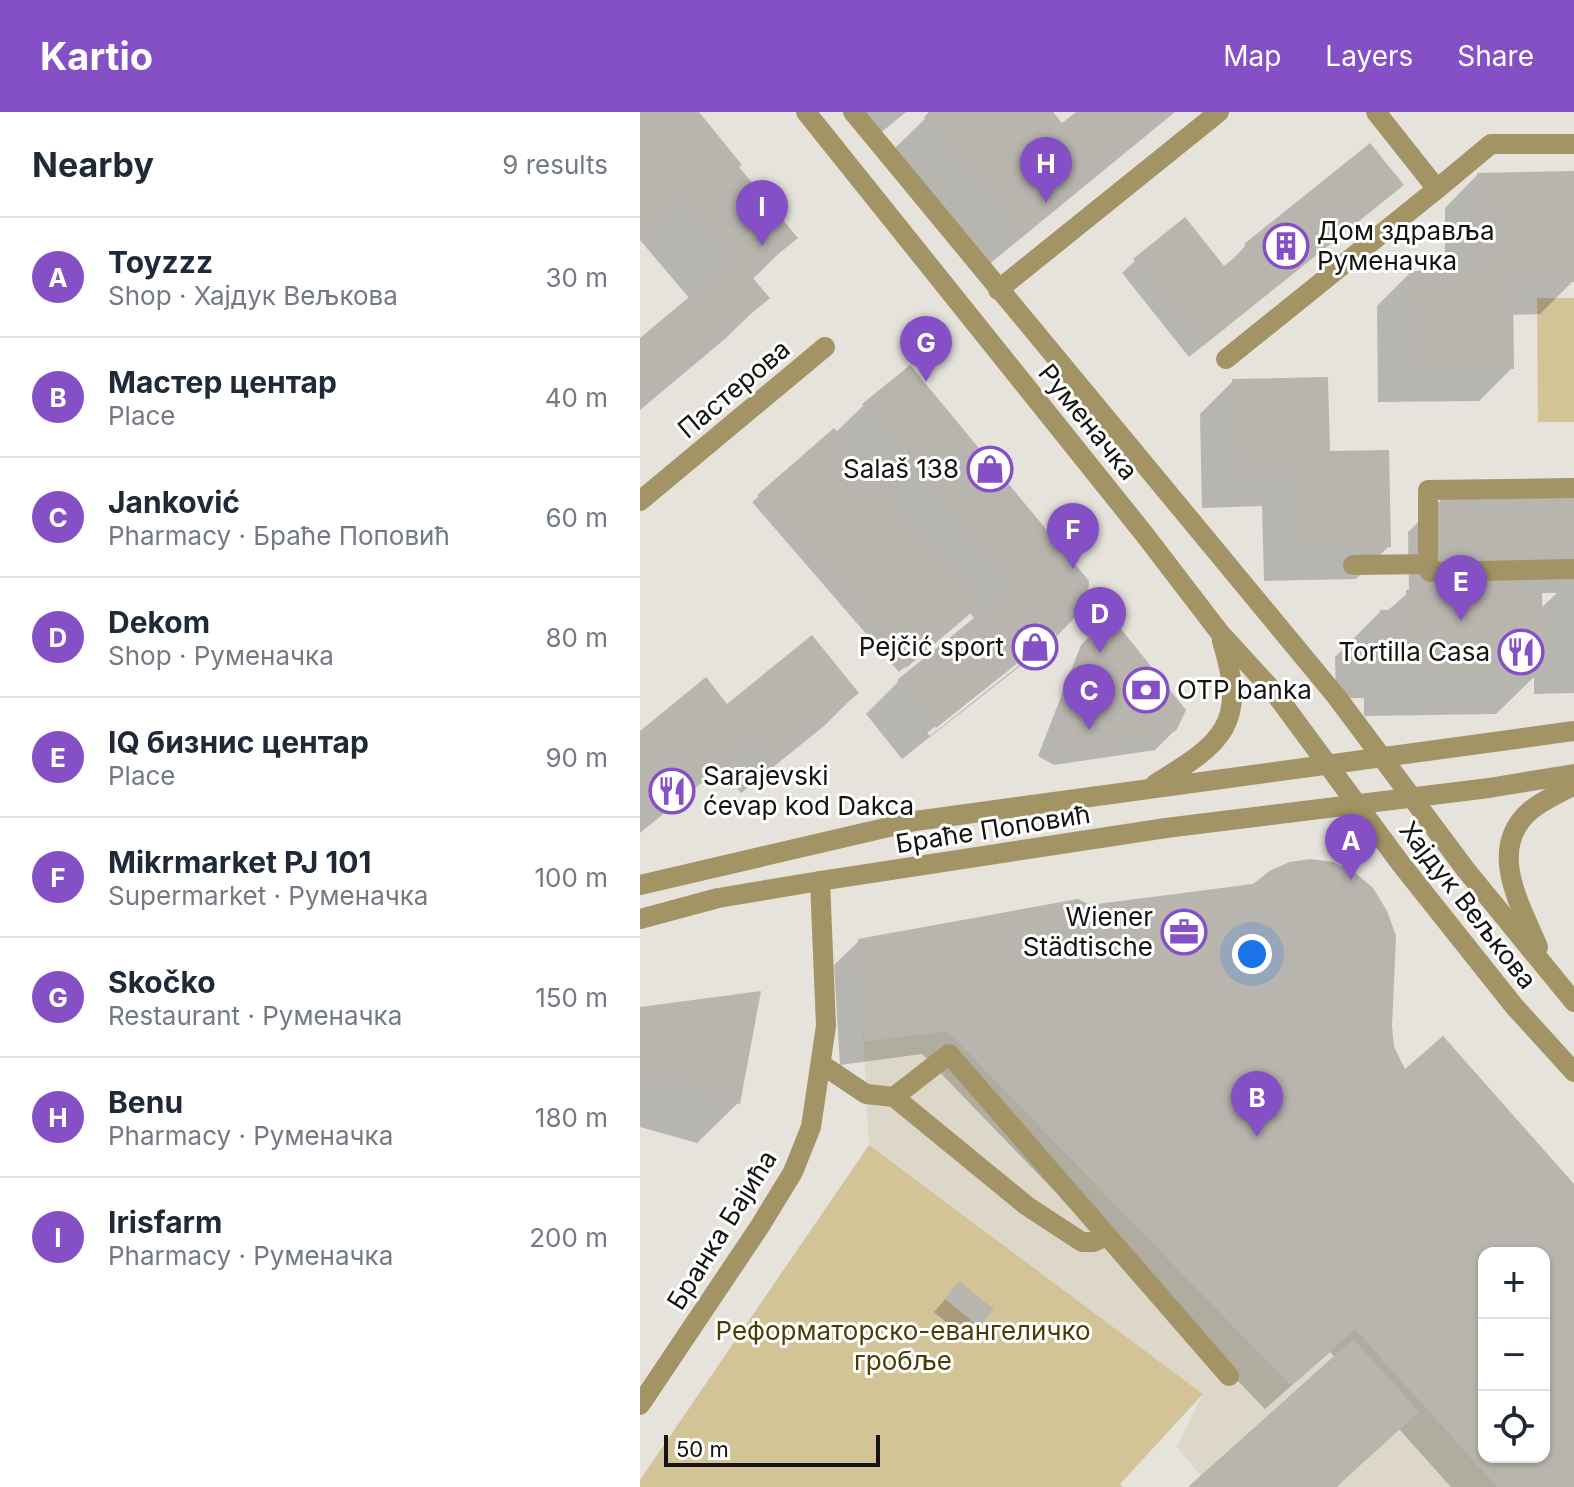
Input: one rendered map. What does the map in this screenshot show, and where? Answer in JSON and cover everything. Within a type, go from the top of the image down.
[{"type":"street","name":"Руменачка","points":[[806,112],[1220,633],[1274,692],[1328,765]]},
{"type":"street","name":"Руменачка","points":[[853,112],[1336,696],[1382,758]]},
{"type":"street","points":[[998,290],[1219,112]]},
{"type":"street","points":[[1376,112],[1437,189]]},
{"type":"street","points":[[1226,359],[1491,144],[1574,144]]},
{"type":"street","name":"Пастерова","points":[[640,501],[825,347]]},
{"type":"street","points":[[1574,488],[1428,490],[1430,572],[1574,569]]},
{"type":"street","points":[[1353,565],[1428,564]]},
{"type":"street","points":[[1148,788],[1200,756],[1226,726],[1234,688],[1220,633]]},
{"type":"street","name":"Браће Поповић","points":[[640,885],[915,821],[1574,731]]},
{"type":"street","name":"Хајдук Вељкова","points":[[1382,758],[1466,870],[1574,1002]]},
{"type":"street","name":"Хајдук Вељкова","points":[[1328,765],[1401,864],[1514,1006],[1574,1072]]},
{"type":"street","name":"Браће Поповић","points":[[640,919],[718,898],[820,881],[1166,828],[1574,774]]},
{"type":"street","points":[[1548,969],[1518,899],[1508,869],[1507,852],[1511,836],[1532,808],[1574,785]]},
{"type":"street","name":"Бранка Бајића","points":[[640,1405],[793,1172],[811,1127],[826,1026],[820,881]]},
{"type":"street","points":[[894,1097],[949,1054],[1229,1376]]},
{"type":"street","points":[[821,1064],[866,1094],[894,1097],[1027,1206],[1082,1242],[1093,1242],[1107,1236]]},
{"type":"shaded area","points":[[1310,859],[1333,862],[1353,871],[1373,888],[1387,911],[1396,936],[1392,1026],[1394,1047],[1405,1069],[1574,1261],[1574,1487],[1188,1487],[1201,1476],[1177,1447],[1203,1394],[869,1145],[858,939],[1078,899],[1090,905],[1253,884],[1271,870],[1290,862]]},
{"type":"green space","points":[[1537,298],[1574,298],[1574,422],[1538,422]]},
{"type":"green space","name":"Реформаторско-евангеличко гробље","points":[[869,1145],[1203,1394],[1120,1484],[1123,1487],[640,1487],[640,1480]]},
{"type":"building","points":[[640,112],[699,112],[742,165],[739,167],[798,238],[751,276],[770,298],[640,406],[640,338],[732,261],[677,195],[646,237],[640,230]]},
{"type":"building","points":[[929,112],[1053,112],[1062,123],[1076,112],[1170,112],[1021,235],[924,117]]},
{"type":"building","name":"Дом здравља Руменачка","points":[[1370,143],[1404,185],[1203,346],[1133,259],[1185,217],[1224,266],[1247,248],[1244,244]]},
{"type":"building","points":[[1574,171],[1574,282],[1513,283],[1514,369],[1410,370],[1409,271],[1478,270],[1477,173]]},
{"type":"building","points":[[910,365],[1089,581],[1087,608],[936,728],[897,680],[1010,589],[862,404]]},
{"type":"building","points":[[1328,377],[1330,451],[1389,450],[1391,547],[1296,549],[1295,474],[1234,475],[1232,379]]},
{"type":"building","points":[[834,428],[984,602],[906,668],[757,495]]},
{"type":"building","points":[[1574,495],[1574,560],[1441,562],[1441,497]]},
{"type":"building","points":[[1542,588],[1543,670],[1408,672],[1408,653],[1380,654],[1380,610],[1406,610],[1406,590]]},
{"type":"building","points":[[1099,624],[1117,624],[1186,710],[1176,731],[1073,747],[1056,737]]},
{"type":"building","points":[[812,635],[859,693],[775,762],[754,737],[671,805],[651,781],[640,789],[640,731],[706,677],[727,704]]},
{"type":"building","points":[[1310,859],[1333,862],[1353,871],[1373,888],[1387,911],[1396,936],[1392,1026],[1394,1047],[1405,1069],[1443,1036],[1574,1184],[1574,1487],[1497,1487],[1355,1329],[1291,1386],[947,1031],[864,1042],[858,939],[1078,899],[1090,905],[1253,884],[1271,870],[1290,862]]},
{"type":"building","points":[[761,991],[740,1104],[640,1075],[640,1007]]},
{"type":"building","points":[[959,1281],[994,1309],[979,1327],[945,1299]]},
{"type":"building","points":[[1353,1339],[1419,1412],[1336,1487],[1188,1487]]},
{"type":"place","name":"Benu","points":[[1046,203]]},
{"type":"place","name":"Irisfarm","points":[[762,246]]},
{"type":"place","name":"Дом здравља Руменачка","points":[[1286,246]]},
{"type":"place","name":"Skočko","points":[[926,382]]},
{"type":"place","name":"Salaš 138","points":[[990,469]]},
{"type":"place","name":"Mikrmarket PJ 101","points":[[1073,569]]},
{"type":"place","name":"IQ бизнис центар","points":[[1461,621]]},
{"type":"place","name":"Pejčić sport","points":[[1035,647]]},
{"type":"place","name":"Tortilla Casa","points":[[1521,652]]},
{"type":"place","name":"Dekom","points":[[1100,653]]},
{"type":"place","name":"OTP banka","points":[[1146,690]]},
{"type":"place","name":"Janković","points":[[1089,730]]},
{"type":"place","name":"Sarajevski ćevap kod Dakca","points":[[672,791]]},
{"type":"place","name":"Toyzzz","points":[[1351,880]]},
{"type":"place","name":"Wiener Städtische","points":[[1184,932]]},
{"type":"place","name":"Мастер центар","points":[[1257,1137]]}]
